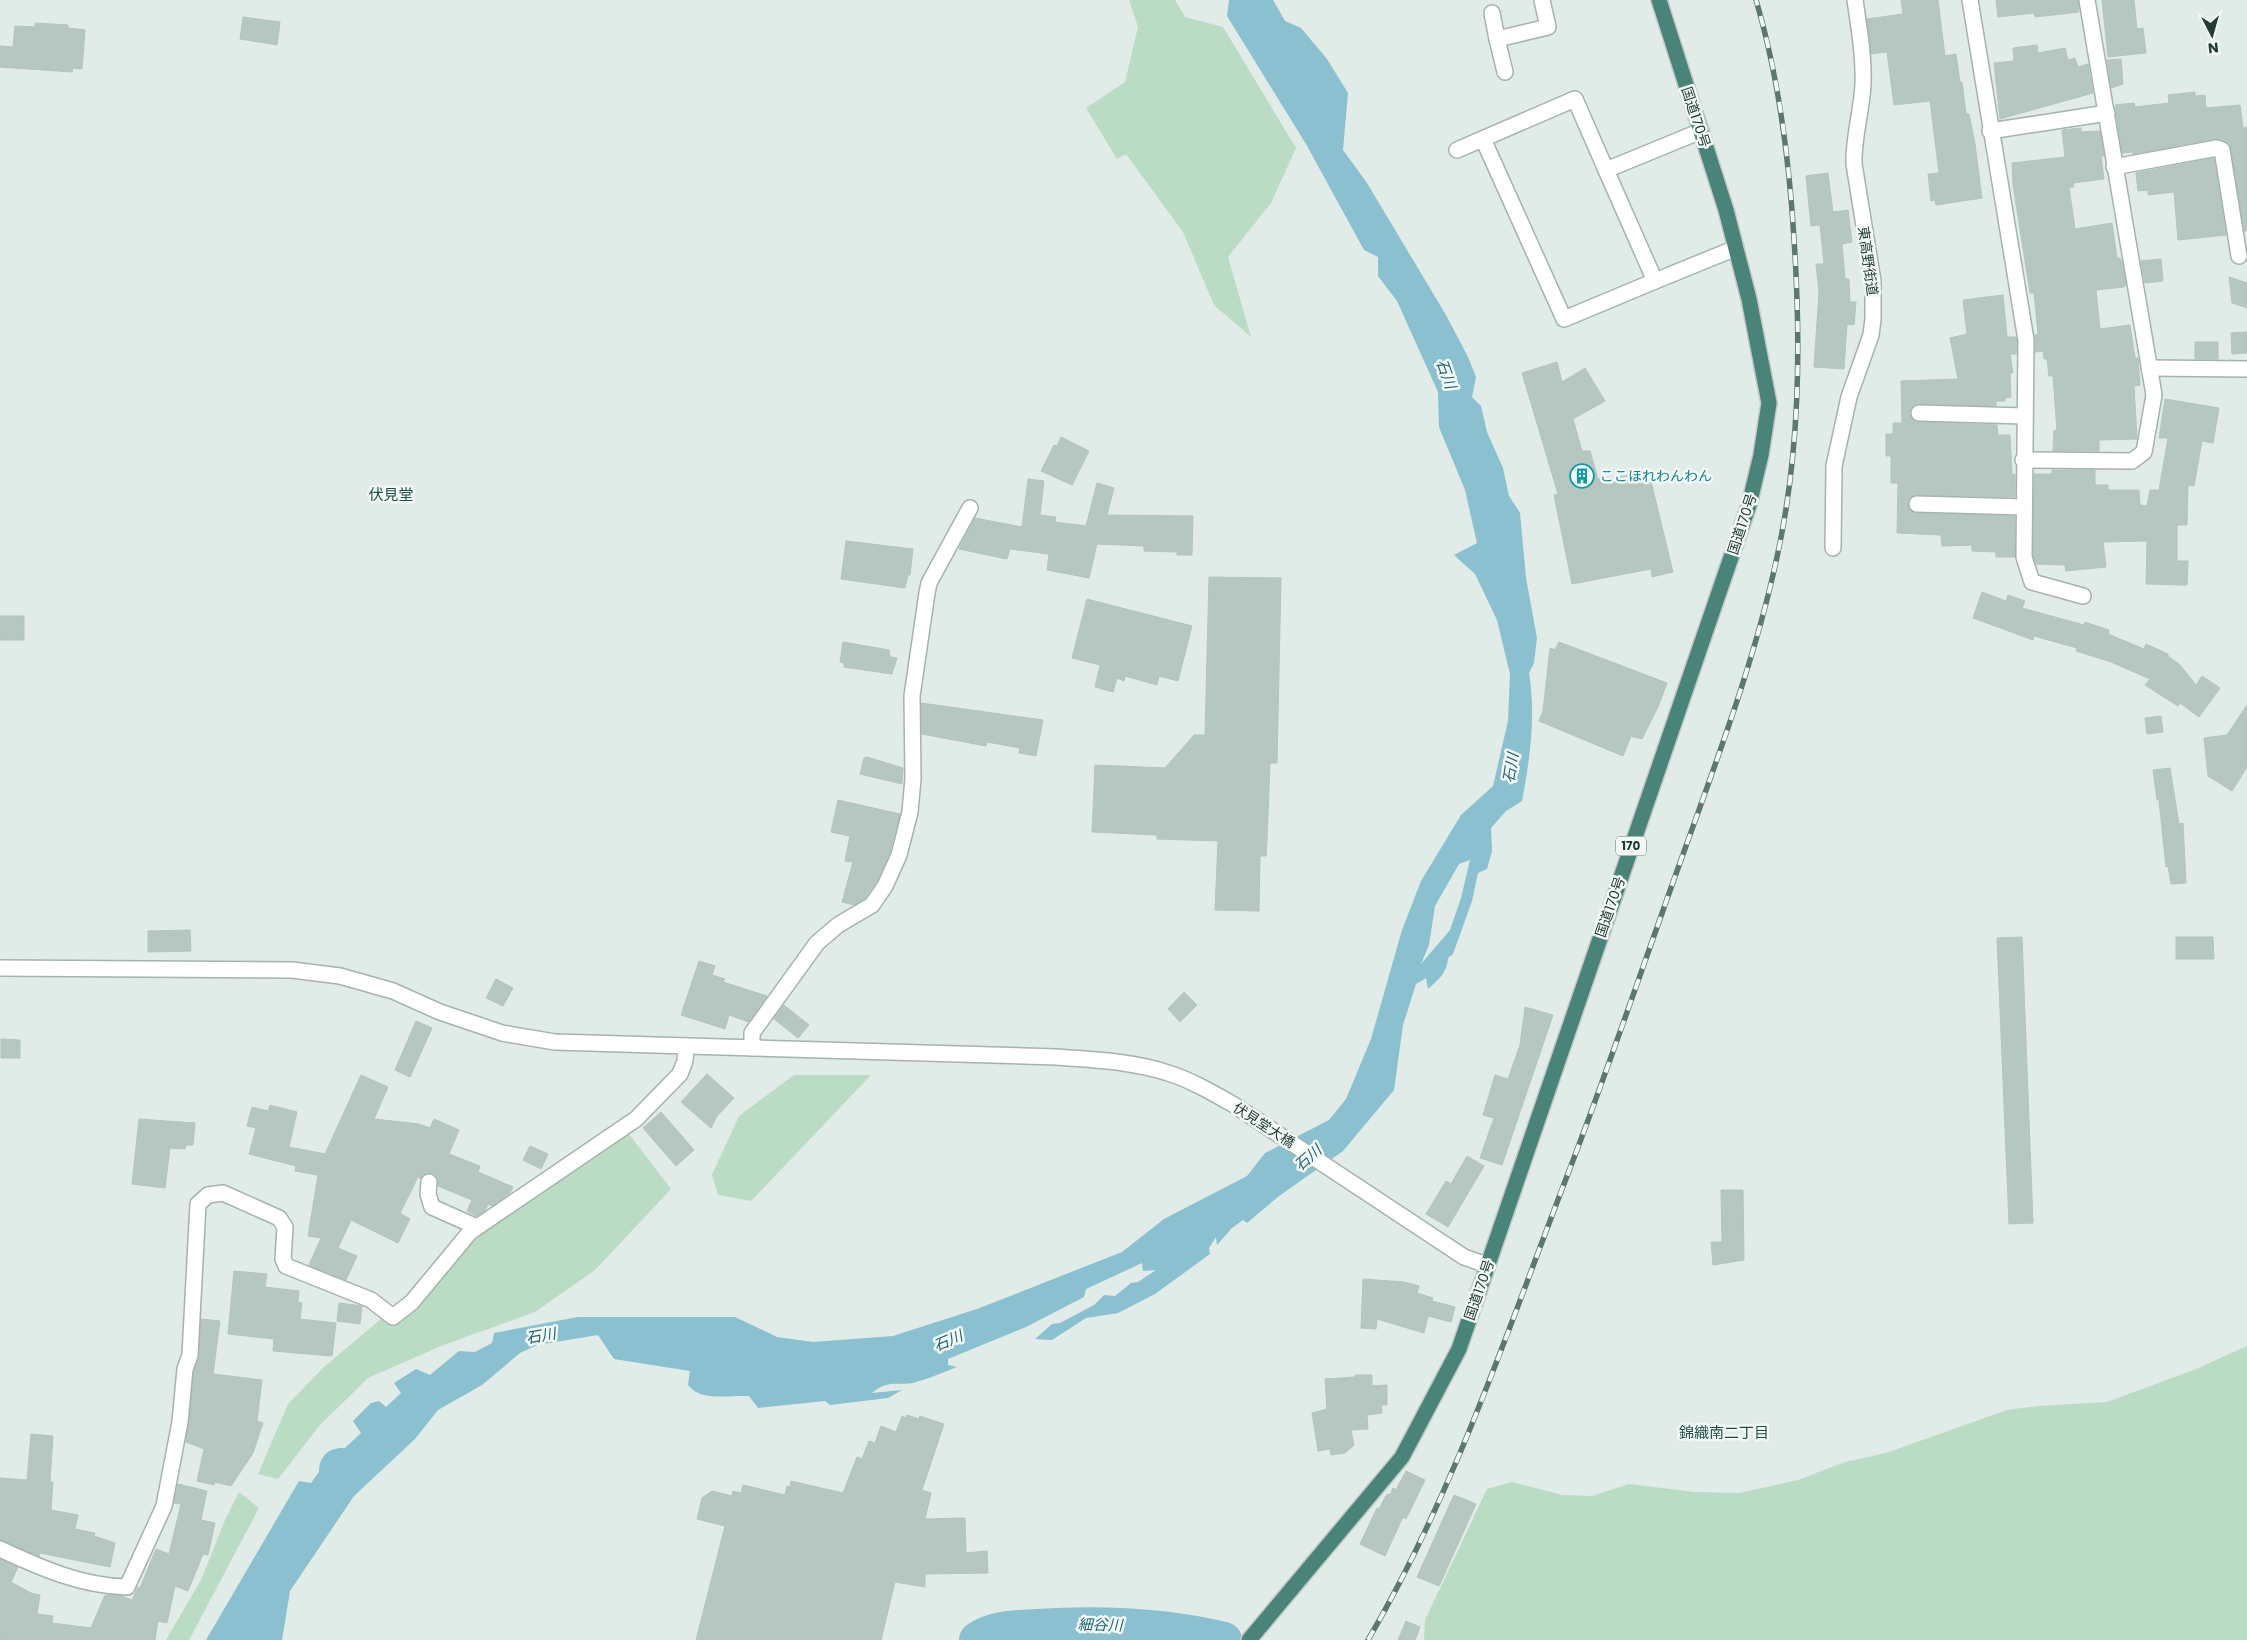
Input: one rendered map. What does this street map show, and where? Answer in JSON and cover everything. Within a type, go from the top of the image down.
[{"type":"highway","name":"国道170号","points":[[1252,1636],[1402,1457],[1459,1349],[1749,505],[1762,455],[1768,403],[1749,299],[1736,248],[1659,0]]},
{"type":"street","points":[[1498,39],[1548,27],[1542,0]]},
{"type":"street","name":"東高野街道","points":[[1833,548],[1834,466],[1848,397],[1872,335],[1873,319],[1872,282],[1854,164],[1854,142],[1863,84],[1863,60],[1855,0]]},
{"type":"street","points":[[1970,0],[1990,131],[2026,340],[2023,460],[2024,557],[2032,582],[2083,596]]},
{"type":"street","points":[[2023,460],[2132,461],[2144,452],[2154,395],[2087,0]]},
{"type":"street","points":[[1492,12],[1505,72]]},
{"type":"street","points":[[1457,150],[1575,100],[1655,281]]},
{"type":"street","points":[[1990,131],[2106,113]]},
{"type":"street","points":[[1606,170],[1700,131]]},
{"type":"street","points":[[1483,139],[1564,319],[1736,248]]},
{"type":"street","points":[[2114,167],[2217,148],[2222,150],[2239,256]]},
{"type":"street","points":[[2149,368],[2247,369]]},
{"type":"street","points":[[1919,414],[2024,416]]},
{"type":"street","points":[[1917,504],[2024,507]]},
{"type":"street","points":[[752,1048],[752,1033],[817,943],[838,925],[872,906],[885,886],[899,855],[910,812],[913,779],[912,696],[929,583],[970,508]]},
{"type":"street","name":"伏見堂大橋","points":[[0,968],[292,970],[340,976],[393,991],[440,1012],[502,1033],[555,1042],[1056,1057],[1114,1062],[1167,1072],[1207,1090],[1234,1105],[1464,1257],[1487,1265]]},
{"type":"street","points":[[0,1549],[47,1572],[127,1587],[164,1506],[180,1422],[186,1369],[190,1355],[198,1204],[208,1195],[223,1193],[279,1218],[285,1228],[283,1259],[286,1266],[371,1300],[392,1317],[412,1302],[470,1232],[636,1119],[680,1074],[685,1061],[686,1046]]},
{"type":"street","points":[[429,1182],[428,1194],[432,1207],[477,1227]]},
{"type":"green space","points":[[1129,0],[1175,0],[1185,17],[1223,27],[1296,148],[1271,203],[1228,257],[1251,337],[1214,305],[1183,232],[1126,154],[1117,159],[1086,108],[1125,82],[1138,27]]},
{"type":"green space","points":[[794,1075],[871,1075],[751,1201],[718,1195],[712,1175],[739,1116]]},
{"type":"green space","points":[[629,1134],[671,1189],[595,1270],[535,1312],[441,1346],[368,1378],[320,1425],[278,1479],[258,1474],[288,1404],[324,1367],[483,1233]]},
{"type":"green space","points":[[2247,1346],[2247,1640],[1424,1640],[1425,1620],[1487,1489],[1512,1482],[1562,1495],[1592,1496],[1629,1484],[1694,1492],[1739,1493],[1798,1480],[1845,1462],[1886,1453],[2007,1410],[2038,1406],[2107,1402],[2196,1369]]},
{"type":"green space","points":[[239,1492],[259,1508],[189,1640],[166,1640],[201,1580],[225,1520]]},
{"type":"water","name":"石川","points":[[1229,0],[1273,0],[1285,21],[1301,28],[1327,59],[1348,93],[1343,150],[1367,183],[1446,315],[1468,357],[1476,377],[1472,397],[1481,406],[1487,432],[1503,468],[1509,496],[1520,513],[1526,578],[1537,638],[1534,663],[1529,673],[1532,721],[1522,801],[1506,811],[1491,828],[1492,851],[1487,869],[1478,873],[1472,901],[1453,954],[1448,958],[1444,972],[1428,989],[1426,978],[1416,984],[1403,1025],[1394,1090],[1343,1151],[1279,1196],[1247,1223],[1243,1220],[1232,1228],[1217,1245],[1216,1237],[1209,1248],[1210,1254],[1155,1294],[1118,1313],[1086,1318],[1052,1340],[1035,1339],[1052,1324],[1060,1323],[1094,1305],[1104,1295],[1115,1296],[1131,1283],[1138,1282],[1156,1270],[1143,1271],[1142,1263],[1086,1289],[1084,1297],[1026,1327],[948,1359],[948,1365],[957,1367],[916,1382],[889,1384],[878,1388],[872,1393],[902,1390],[888,1398],[830,1405],[825,1401],[758,1408],[749,1396],[708,1396],[700,1394],[688,1385],[690,1371],[614,1359],[598,1335],[537,1345],[520,1353],[482,1385],[438,1410],[415,1439],[354,1496],[290,1591],[282,1640],[206,1640],[299,1481],[311,1483],[319,1472],[319,1466],[326,1454],[334,1449],[345,1448],[361,1433],[353,1421],[371,1403],[379,1401],[386,1407],[401,1393],[394,1383],[416,1369],[430,1375],[459,1351],[475,1352],[492,1343],[494,1333],[578,1317],[735,1317],[777,1337],[813,1342],[893,1336],[977,1309],[1122,1252],[1164,1219],[1247,1176],[1265,1153],[1329,1120],[1346,1099],[1371,1039],[1402,930],[1421,881],[1461,815],[1493,786],[1508,721],[1510,674],[1497,620],[1475,574],[1454,555],[1477,543],[1465,490],[1439,427],[1438,392],[1397,301],[1378,276],[1378,257],[1364,250],[1306,144],[1227,16]],"holes":[[[1470,860],[1461,898],[1450,930],[1421,964],[1429,945],[1435,906],[1459,864]]]},
{"type":"building","points":[[1901,0],[1938,0],[1945,56],[1956,54],[1966,114],[1969,114],[1975,144],[1982,198],[1936,205],[1935,200],[1931,201],[1928,174],[1939,173],[1930,101],[1894,105],[1887,52],[1871,54],[1867,19],[1903,14]]},
{"type":"building","points":[[1996,0],[2078,0],[2079,12],[2035,17],[2034,13],[1998,17]]},
{"type":"building","points":[[2102,0],[2134,0],[2137,29],[2143,28],[2146,53],[2108,57]]},
{"type":"building","points":[[243,17],[280,22],[277,45],[240,39]]},
{"type":"building","points":[[35,23],[68,25],[68,28],[85,30],[82,69],[73,68],[72,72],[0,67],[0,46],[13,47],[15,26],[35,27]]},
{"type":"building","points":[[2037,45],[2038,53],[2065,48],[2068,60],[2075,58],[2078,67],[2088,64],[2093,93],[2000,119],[1994,63],[2014,61],[2013,48]]},
{"type":"building","points":[[2121,59],[2123,84],[2111,88],[2107,60]]},
{"type":"building","points":[[2195,92],[2195,96],[2205,95],[2206,108],[2240,105],[2243,128],[2247,127],[2247,231],[2244,231],[2231,149],[2226,142],[2215,139],[2133,154],[2133,152],[2122,153],[2115,105],[2134,103],[2135,107],[2169,103],[2168,95]]},
{"type":"building","points":[[2081,128],[2081,132],[2100,131],[2104,156],[2101,156],[2104,179],[2073,183],[2074,187],[2069,187],[2075,229],[2112,223],[2117,258],[2120,258],[2122,263],[2126,285],[2124,287],[2096,290],[2100,329],[2130,325],[2135,358],[2138,358],[2140,385],[2134,386],[2137,439],[2099,440],[2099,451],[2053,451],[2054,430],[2057,431],[2053,376],[2049,376],[2047,359],[2044,359],[2043,351],[2035,352],[2035,335],[2038,334],[2034,293],[2030,293],[2013,185],[2012,163],[2065,157],[2062,130]]},
{"type":"building","points":[[2214,158],[2226,235],[2178,240],[2174,192],[2148,195],[2148,190],[2138,191],[2136,173]]},
{"type":"building","points":[[1828,173],[1833,212],[1848,210],[1852,242],[1842,244],[1845,279],[1849,279],[1850,302],[1856,302],[1854,325],[1847,324],[1844,369],[1814,367],[1819,292],[1816,264],[1824,264],[1820,225],[1811,226],[1806,176]]},
{"type":"building","points":[[2161,259],[2163,281],[2145,283],[2141,261]]},
{"type":"building","points":[[2229,277],[2247,283],[2247,308],[2232,303]]},
{"type":"building","points":[[2003,295],[2007,337],[2016,337],[2017,341],[2016,354],[2010,354],[2013,373],[2010,373],[2011,397],[2005,398],[2005,401],[1996,401],[1996,406],[1919,404],[1911,408],[1910,413],[1914,421],[1919,422],[1997,425],[1998,435],[2010,435],[2012,474],[2015,474],[2015,497],[1917,495],[1912,496],[1908,503],[1909,509],[1917,513],[2015,516],[2015,557],[1996,557],[1996,552],[1972,551],[1972,545],[1942,546],[1941,535],[1897,533],[1898,483],[1891,483],[1891,456],[1886,456],[1886,434],[1893,434],[1893,423],[1902,423],[1901,381],[1958,379],[1950,338],[1967,334],[1963,300]]},
{"type":"building","points":[[2247,332],[2247,353],[2232,354],[2231,333]]},
{"type":"building","points":[[2195,342],[2218,342],[2218,359],[2195,359]]},
{"type":"building","name":"ここほれわんわん","points":[[1557,362],[1562,382],[1585,368],[1605,401],[1573,419],[1582,451],[1590,451],[1598,479],[1649,473],[1673,572],[1652,577],[1651,569],[1572,584],[1554,495],[1558,494],[1522,373]]},
{"type":"building","points":[[2165,399],[2219,408],[2213,443],[2202,441],[2194,486],[2188,485],[2187,525],[2177,525],[2177,561],[2188,561],[2187,585],[2146,584],[2147,541],[2103,542],[2106,567],[2066,571],[2065,565],[2036,564],[2033,556],[2034,474],[2052,474],[2052,470],[2095,470],[2095,485],[2108,485],[2108,490],[2139,490],[2140,505],[2147,506],[2150,490],[2159,490],[2168,438],[2159,438]]},
{"type":"building","points":[[1061,437],[1089,451],[1072,485],[1041,471],[1054,445],[1057,446]]},
{"type":"building","points":[[1028,479],[1044,481],[1040,515],[1056,517],[1055,522],[1086,526],[1097,483],[1114,488],[1107,515],[1193,516],[1192,555],[1177,555],[1177,552],[1144,551],[1144,546],[1097,544],[1089,578],[1047,570],[1049,554],[1010,549],[1007,559],[959,549],[975,518],[1022,527]]},
{"type":"building","points":[[846,541],[913,549],[910,575],[908,575],[905,588],[841,579]]},
{"type":"building","points":[[1209,577],[1281,578],[1277,763],[1270,763],[1266,856],[1260,856],[1259,911],[1215,910],[1218,841],[1157,839],[1157,835],[1092,832],[1095,765],[1165,768],[1194,735],[1205,735]]},
{"type":"building","points":[[1982,592],[2006,601],[2008,595],[2025,601],[2022,608],[2084,625],[2085,622],[2109,630],[2108,634],[2144,649],[2146,644],[2168,654],[2180,665],[2196,685],[2202,676],[2220,688],[2199,717],[2180,703],[2178,706],[2145,685],[2150,679],[2111,662],[2076,651],[2077,648],[2034,636],[2033,640],[1973,618]]},
{"type":"building","points":[[1087,599],[1192,626],[1178,681],[1159,676],[1157,685],[1125,676],[1124,681],[1117,678],[1113,692],[1095,687],[1100,665],[1072,658]]},
{"type":"building","points":[[0,616],[24,616],[24,640],[0,640]]},
{"type":"building","points":[[843,642],[889,650],[890,657],[897,658],[892,674],[844,667],[844,663],[840,662]]},
{"type":"building","points":[[1559,642],[1667,683],[1658,707],[1642,739],[1631,736],[1623,756],[1539,721],[1543,711],[1550,648],[1555,650]]},
{"type":"building","points":[[921,703],[1043,720],[1036,756],[1019,753],[1020,748],[987,742],[986,746],[922,734]]},
{"type":"building","points":[[2247,705],[2247,767],[2232,791],[2208,776],[2204,738],[2227,735]]},
{"type":"building","points":[[2161,716],[2163,732],[2147,734],[2145,718]]},
{"type":"building","points":[[867,757],[903,768],[902,784],[860,774],[864,758]]},
{"type":"building","points":[[2170,768],[2179,824],[2183,823],[2186,883],[2171,884],[2168,866],[2166,867],[2159,800],[2157,800],[2153,770]]},
{"type":"building","points":[[838,800],[900,814],[890,852],[877,881],[865,898],[854,905],[842,902],[853,862],[845,861],[850,836],[831,832]]},
{"type":"building","points":[[190,930],[191,951],[148,952],[148,931]]},
{"type":"building","points":[[2022,937],[2033,1223],[2009,1224],[1997,938]]},
{"type":"building","points":[[2176,937],[2213,937],[2214,959],[2176,959]]},
{"type":"building","points":[[699,961],[715,966],[712,975],[725,979],[723,982],[767,996],[749,1022],[729,1015],[725,1029],[681,1015]]},
{"type":"building","points":[[496,979],[513,988],[503,1006],[486,998]]},
{"type":"building","points":[[1184,992],[1197,1005],[1180,1022],[1168,1009]]},
{"type":"building","points":[[784,1005],[809,1025],[798,1038],[774,1019]]},
{"type":"building","points":[[1525,1007],[1553,1015],[1502,1165],[1480,1158],[1494,1118],[1483,1115],[1495,1075],[1508,1079],[1520,1045]]},
{"type":"building","points":[[416,1021],[432,1028],[410,1077],[395,1070]]},
{"type":"building","points":[[1,1039],[20,1040],[20,1058],[1,1058]]},
{"type":"building","points":[[707,1074],[734,1098],[717,1116],[711,1128],[681,1102]]},
{"type":"building","points":[[361,1075],[388,1087],[374,1119],[419,1124],[430,1128],[434,1119],[459,1130],[449,1154],[480,1166],[478,1172],[513,1187],[510,1193],[492,1206],[488,1204],[485,1211],[477,1216],[467,1211],[472,1200],[438,1186],[438,1178],[434,1174],[425,1173],[421,1179],[418,1177],[400,1213],[410,1219],[398,1243],[351,1220],[338,1248],[357,1256],[346,1280],[309,1265],[321,1238],[308,1236],[318,1175],[295,1171],[296,1166],[249,1154],[256,1128],[247,1126],[252,1107],[268,1111],[270,1105],[297,1112],[289,1147],[325,1154]]},
{"type":"building","points":[[661,1112],[694,1150],[676,1166],[643,1128]]},
{"type":"building","points":[[139,1119],[195,1123],[193,1145],[186,1145],[185,1149],[170,1148],[165,1188],[132,1184]]},
{"type":"building","points":[[530,1146],[548,1154],[541,1169],[523,1160]]},
{"type":"building","points":[[1467,1156],[1484,1166],[1448,1227],[1426,1214],[1446,1181],[1451,1184]]},
{"type":"building","points":[[1721,1190],[1743,1190],[1744,1260],[1713,1265],[1711,1242],[1722,1242]]},
{"type":"building","points":[[234,1271],[267,1274],[265,1287],[299,1291],[298,1302],[302,1303],[300,1319],[336,1323],[332,1356],[273,1351],[274,1339],[228,1334]]},
{"type":"building","points":[[1363,1279],[1404,1282],[1419,1286],[1417,1293],[1433,1298],[1432,1301],[1455,1307],[1451,1322],[1428,1316],[1424,1333],[1377,1319],[1376,1329],[1361,1328]]},
{"type":"building","points":[[339,1303],[362,1306],[360,1324],[337,1321]]},
{"type":"building","points":[[201,1319],[220,1321],[213,1374],[262,1380],[257,1421],[263,1423],[253,1453],[231,1486],[215,1482],[214,1485],[197,1481],[204,1449],[186,1442],[194,1371],[199,1356]]},
{"type":"building","points":[[1355,1375],[1372,1375],[1372,1386],[1387,1385],[1387,1405],[1381,1405],[1382,1413],[1367,1415],[1368,1429],[1351,1430],[1354,1445],[1345,1453],[1331,1455],[1330,1449],[1318,1451],[1312,1413],[1327,1409],[1325,1379],[1355,1377]]},
{"type":"building","points":[[907,1415],[919,1419],[920,1416],[944,1424],[922,1490],[931,1493],[925,1519],[965,1518],[966,1553],[987,1551],[988,1573],[925,1574],[925,1587],[895,1582],[881,1640],[696,1640],[725,1526],[697,1519],[702,1498],[712,1491],[732,1496],[733,1491],[741,1493],[743,1485],[785,1495],[787,1486],[790,1487],[791,1481],[843,1493],[857,1457],[862,1459],[869,1441],[875,1443],[881,1426],[896,1432],[902,1416],[906,1418]]},
{"type":"building","points":[[31,1434],[53,1436],[50,1482],[53,1482],[51,1510],[78,1515],[75,1529],[95,1533],[94,1536],[115,1543],[110,1567],[40,1553],[39,1556],[0,1540],[0,1478],[27,1480]]},
{"type":"building","points":[[1406,1471],[1425,1480],[1406,1519],[1403,1517],[1385,1556],[1360,1544],[1377,1508],[1379,1509],[1387,1494],[1390,1495],[1393,1488],[1396,1490]]},
{"type":"building","points":[[178,1484],[207,1491],[201,1520],[215,1523],[208,1555],[203,1554],[188,1591],[175,1586],[167,1623],[158,1621],[155,1640],[0,1640],[0,1559],[18,1567],[11,1582],[31,1593],[40,1595],[37,1614],[53,1616],[52,1623],[91,1628],[105,1595],[121,1596],[132,1600],[138,1587],[140,1588],[156,1549],[169,1554],[181,1504],[174,1503]]},
{"type":"building","points":[[1454,1495],[1476,1504],[1439,1586],[1417,1577]]},
{"type":"building","points":[[1406,1621],[1420,1627],[1415,1640],[1398,1640]]},
{"type":"waterway","name":"細谷川","points":[[977,1640],[990,1633],[1006,1629],[1084,1625],[1154,1628],[1224,1640]]},
{"type":"railway","points":[[1368,1640],[1399,1584],[1427,1527],[1478,1410],[1501,1350],[1599,1090],[1712,775],[1759,631],[1777,557],[1785,518],[1794,438],[1797,398],[1798,319],[1794,239],[1786,148],[1777,88],[1756,0]]},
{"type":"place","name":"ここほれわんわん","points":[[1582,476]]},
{"type":"district","name":"伏見堂","points":[[391,495]]},
{"type":"district","name":"錦織南二丁目","points":[[1724,1433]]}]
